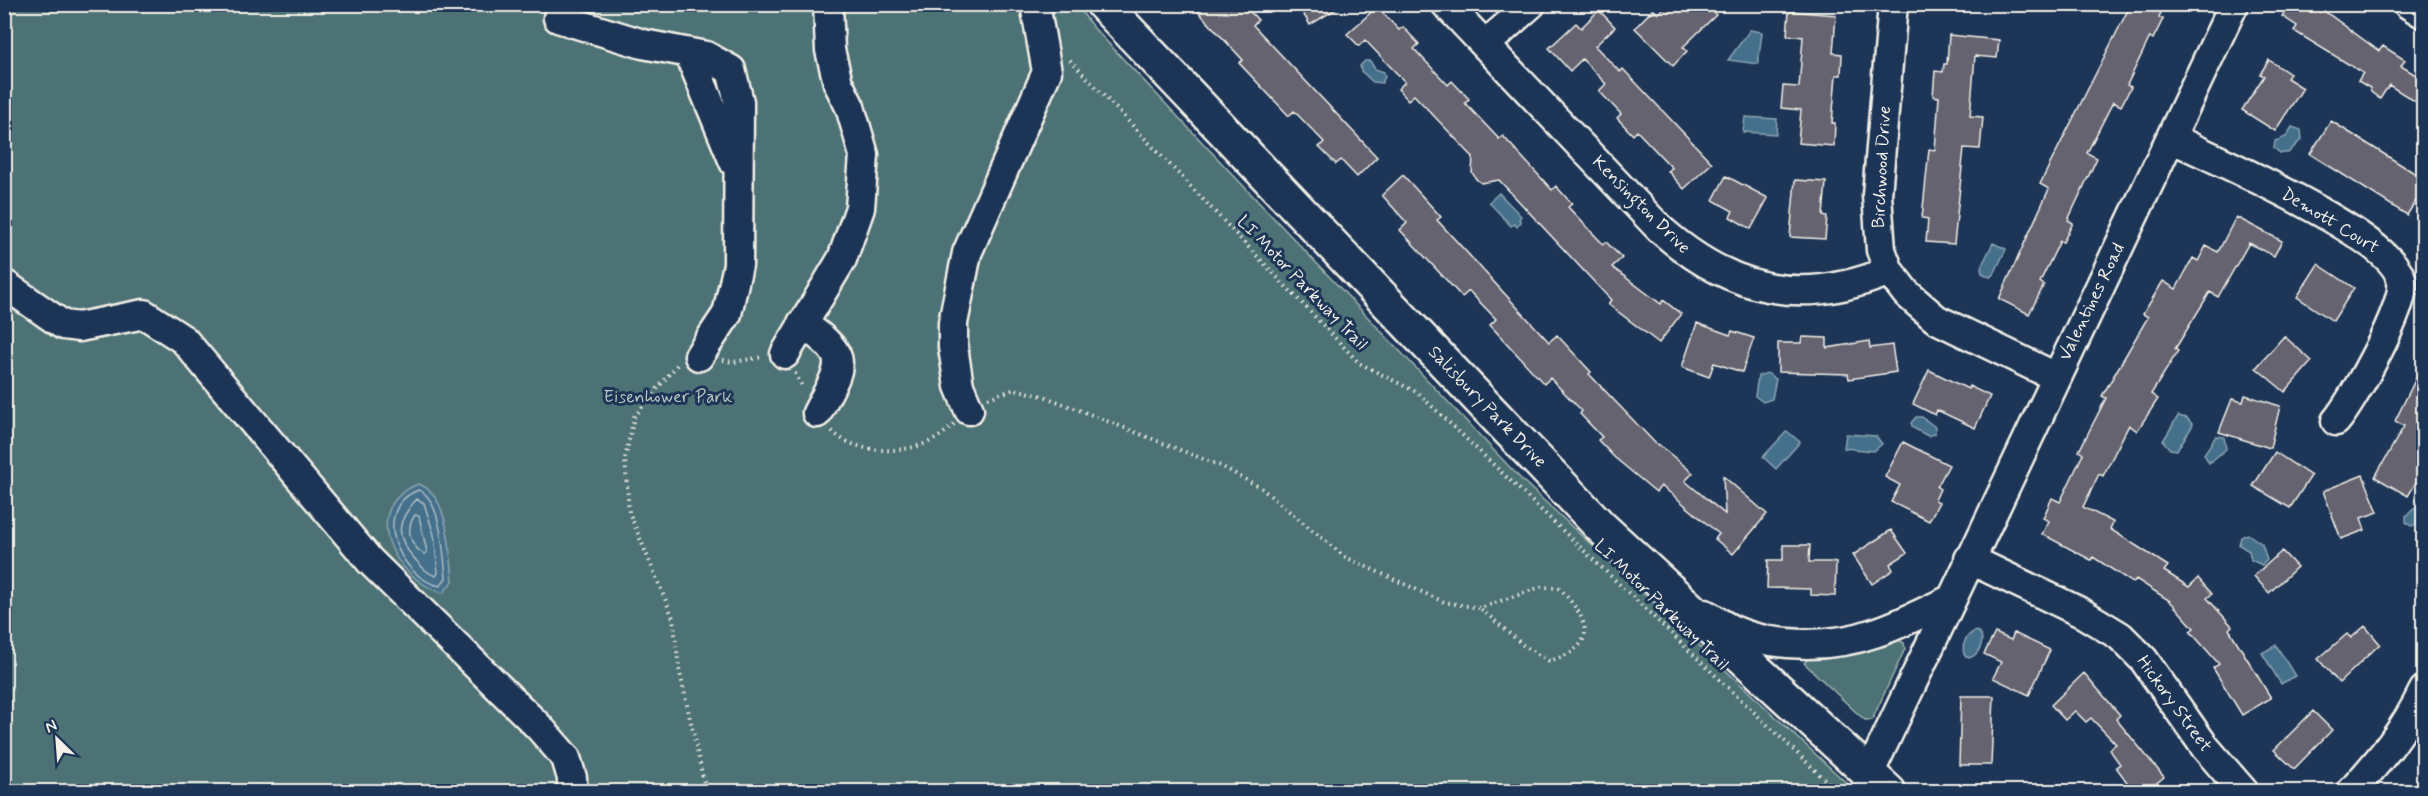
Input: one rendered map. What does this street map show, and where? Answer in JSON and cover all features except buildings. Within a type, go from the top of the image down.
[{"type":"main road","name":"Salisbury Park Drive","points":[[1103,4],[1600,527],[1880,782]]},
{"type":"street","points":[[785,354],[842,259],[860,208],[864,155],[849,107],[838,83],[830,50],[828,4]]},
{"type":"street","points":[[969,410],[959,386],[953,347],[953,323],[967,253],[1047,72],[1035,4]]},
{"type":"street","name":"Kensington Drive","points":[[1446,4],[1660,228],[1678,245],[1715,270],[1751,284],[1798,292],[1847,286],[1889,271]]},
{"type":"street","points":[[1485,45],[1531,4]]},
{"type":"street","name":"Birchwood Drive","points":[[1893,4],[1877,205],[1881,250],[1889,271],[1905,293],[1936,319],[2056,377]]},
{"type":"street","name":"Valentines Road","points":[[1880,782],[1950,600],[2234,4]]},
{"type":"street","points":[[2408,4],[2424,14]]},
{"type":"street","points":[[558,18],[643,44],[706,56],[731,70],[739,102],[738,266],[727,314],[699,356]]},
{"type":"street","name":"Demott Court","points":[[2171,138],[2317,209],[2379,249],[2398,271],[2402,289],[2398,306],[2354,396],[2336,421]]},
{"type":"street","points":[[4,284],[63,325],[79,327],[103,324],[130,315],[144,314],[184,340],[370,561],[546,735],[566,758],[572,778],[573,792]]},
{"type":"street","points":[[802,323],[828,341],[839,356],[840,368],[817,413]]},
{"type":"street","name":"Hickory Street","points":[[1969,559],[2082,613],[2120,636],[2144,660],[2205,747],[2244,792]]},
{"type":"street","points":[[1679,599],[1733,630],[1770,641],[1823,643],[1875,633],[1950,600]]},
{"type":"street","points":[[2351,792],[2398,738],[2424,690]]},
{"type":"path","name":"LI Motor Parkway Trail","points":[[1066,53],[1070,61],[1359,363],[1418,393],[1838,792]]},
{"type":"path","points":[[706,792],[679,668],[673,618],[629,512],[624,459],[634,417],[680,361],[699,356],[733,362],[785,354],[817,413],[839,438],[855,446],[904,448],[931,441],[969,410],[998,393],[1016,389],[1046,397],[1221,466],[1261,488],[1345,557],[1444,602],[1480,608],[1541,587],[1559,588],[1574,603],[1585,621],[1583,641],[1570,655],[1549,661],[1523,645],[1480,608]]},
{"type":"green space","name":"Eisenhower Park","points":[[5,4],[1077,5],[1092,26],[1522,480],[1855,791],[5,792]]},
{"type":"green space","points":[[1897,639],[1904,643],[1905,649],[1872,720],[1865,720],[1804,663],[1809,658]]},
{"type":"water","points":[[1750,30],[1762,32],[1758,64],[1728,60]]},
{"type":"water","points":[[1365,61],[1370,61],[1375,69],[1384,72],[1385,77],[1382,83],[1373,82],[1361,71],[1360,66]]},
{"type":"water","points":[[1745,117],[1777,119],[1776,134],[1743,132]]},
{"type":"water","points":[[2292,127],[2301,130],[2302,139],[2288,153],[2280,153],[2274,148],[2275,141],[2286,137]]},
{"type":"water","points":[[1499,193],[1521,216],[1519,219],[1521,222],[1517,227],[1514,224],[1511,226],[1489,202]]},
{"type":"water","points":[[1993,243],[2006,249],[1994,274],[1990,277],[1982,273],[1981,267]]},
{"type":"water","points":[[1767,373],[1776,379],[1772,399],[1763,402],[1755,396],[1758,376]]},
{"type":"water","points":[[2178,416],[2187,418],[2193,425],[2177,450],[2170,449],[2163,441]]},
{"type":"water","points":[[1916,417],[1922,417],[1935,427],[1935,434],[1928,436],[1913,428],[1911,423]]},
{"type":"water","points":[[1787,431],[1800,442],[1776,469],[1763,457]]},
{"type":"water","points":[[1846,434],[1876,436],[1882,444],[1874,451],[1844,448]]},
{"type":"water","points":[[2216,436],[2224,437],[2226,449],[2209,463],[2204,454]]},
{"type":"water","points":[[418,484],[428,489],[436,499],[446,525],[453,581],[443,593],[425,585],[410,574],[397,559],[389,543],[386,526],[389,510],[400,495]]},
{"type":"water","points":[[2423,491],[2423,518],[2421,523],[2411,526],[2406,522],[2406,516],[2417,506]]},
{"type":"water","points":[[2248,534],[2262,544],[2267,560],[2262,565],[2251,560],[2249,551],[2239,545],[2241,537]]},
{"type":"water","points":[[1976,631],[1980,633],[1981,644],[1976,654],[1969,658],[1965,656],[1964,645],[1969,635]]},
{"type":"water","points":[[2276,645],[2295,676],[2281,684],[2262,653]]}]
